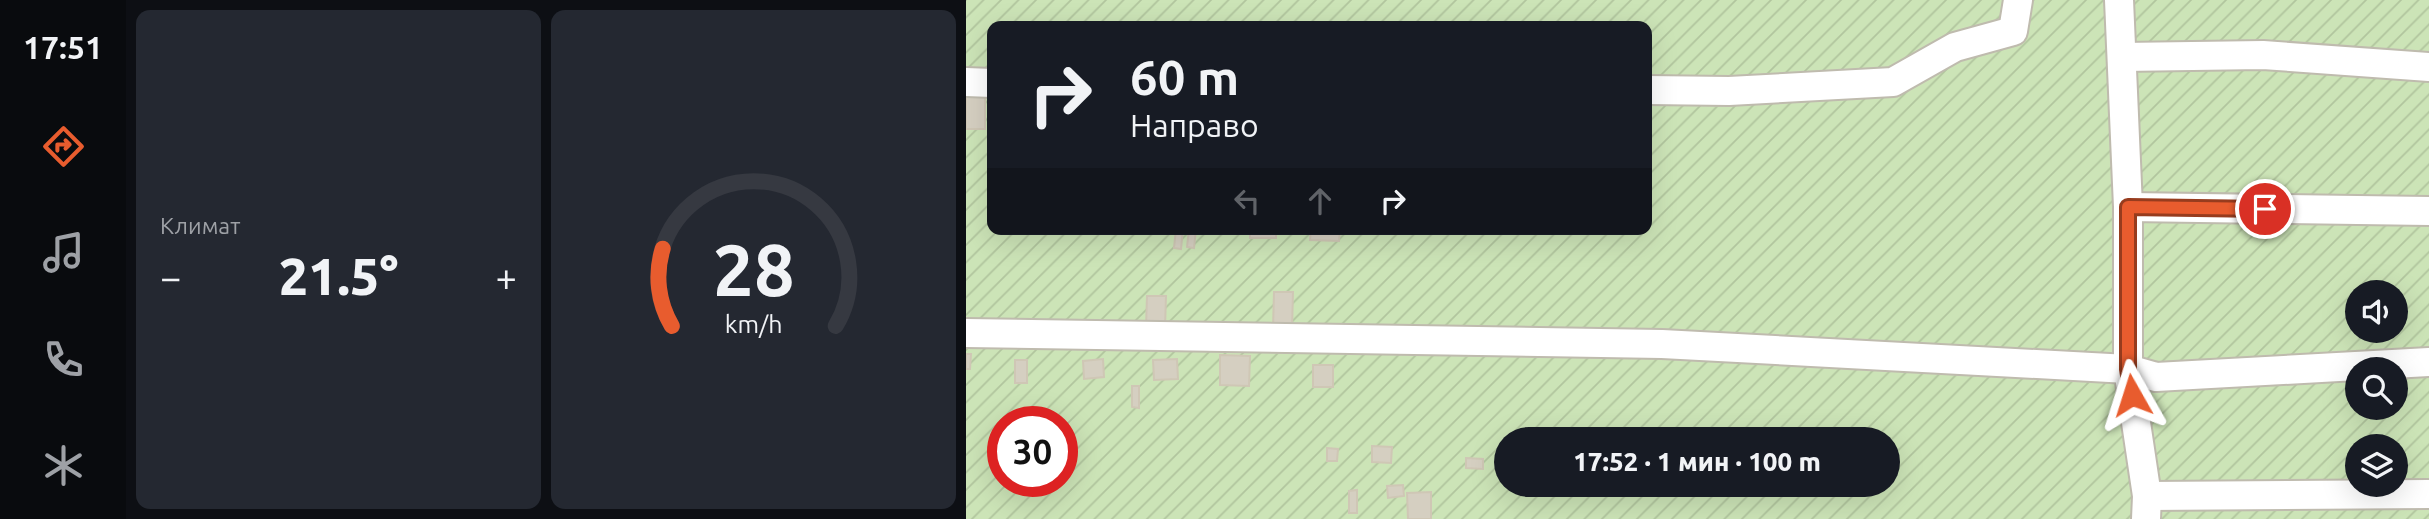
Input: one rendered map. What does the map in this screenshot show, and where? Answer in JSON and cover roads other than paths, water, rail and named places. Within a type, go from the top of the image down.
[{"type":"street","points":[[1652,90],[1729,91],[1893,82],[1955,47],[2013,31],[2018,0]]},
{"type":"street","points":[[2119,0],[2128,207],[2128,369],[2147,508],[2429,494]]},
{"type":"street","points":[[2122,57],[2263,55],[2429,67]]},
{"type":"street","points":[[966,82],[987,83]]},
{"type":"street","points":[[2128,207],[2429,211]]},
{"type":"street","points":[[966,333],[1662,344],[2128,369],[2156,377],[2429,362]]}]
